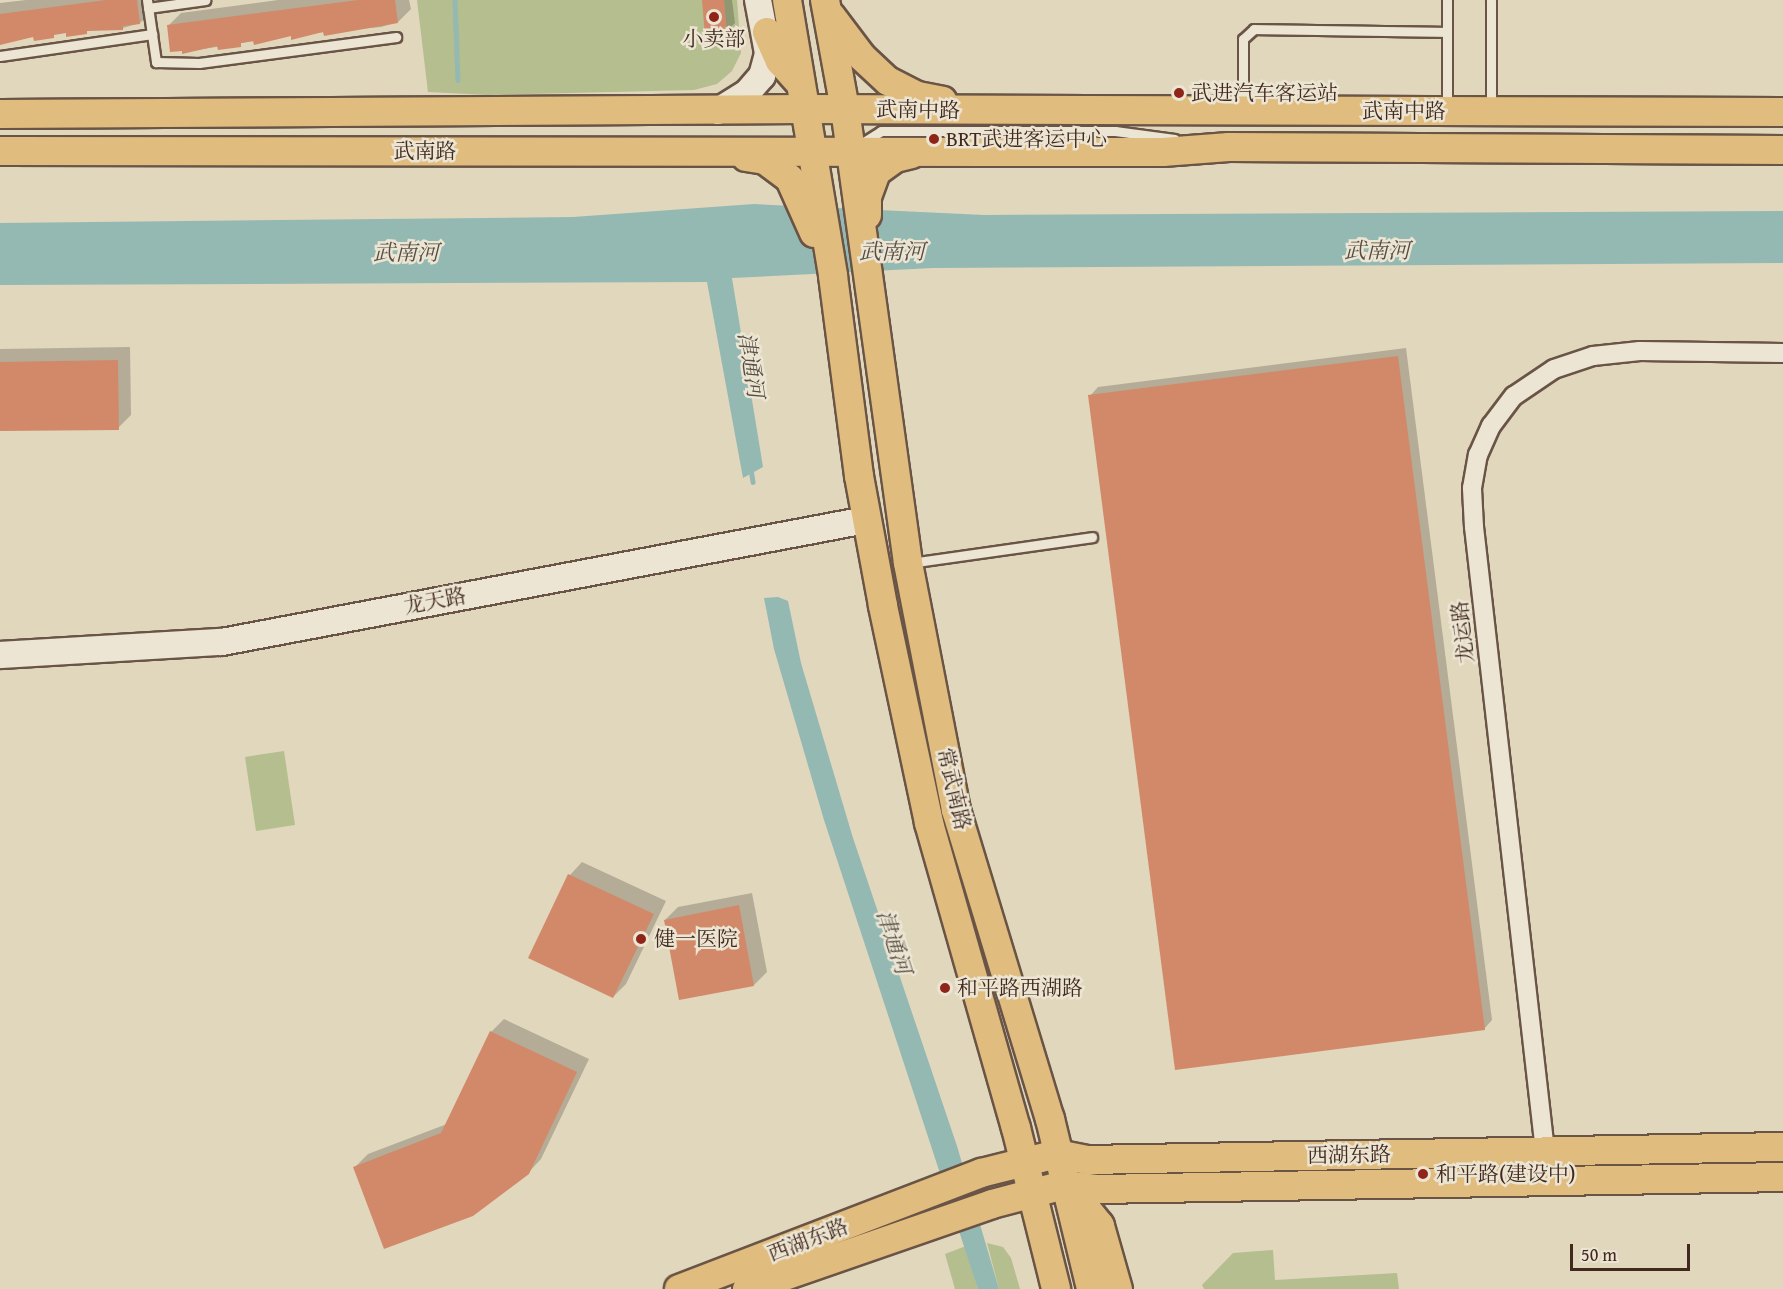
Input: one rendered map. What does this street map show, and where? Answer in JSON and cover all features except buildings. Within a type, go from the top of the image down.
[{"type":"highway","points":[[1060,1170],[1097,1226],[1115,1289]]},
{"type":"main road","points":[[787,0],[813,151],[810,196]]},
{"type":"main road","points":[[829,2],[841,33],[888,81],[918,96],[983,111]]},
{"type":"main road","points":[[829,2],[850,151],[861,197]]},
{"type":"main road","points":[[767,32],[780,61],[804,97]]},
{"type":"main road","name":"武南路","points":[[0,114],[718,111],[804,97],[845,109]]},
{"type":"main road","name":"武南中路","points":[[845,109],[1783,112]]},
{"type":"main road","name":"武南中路","points":[[850,151],[1163,152],[1229,147],[1783,150]]},
{"type":"main road","name":"武南路","points":[[0,151],[850,151]]},
{"type":"main road","points":[[699,151],[765,160],[810,196]]},
{"type":"main road","points":[[861,197],[876,172],[895,158],[925,151]]},
{"type":"main road","name":"常武南路","points":[[810,196],[832,276],[866,520],[929,823],[1024,1161],[1030,1192]]},
{"type":"main road","name":"常武南路","points":[[861,197],[868,278],[908,563],[956,810],[1060,1170],[1091,1289]]},
{"type":"main road","name":"西湖东路","points":[[747,1289],[1030,1192],[1060,1170],[1087,1160],[1783,1147]]},
{"type":"main road","name":"西湖东路","points":[[679,1289],[981,1173],[1024,1161],[1060,1170],[1098,1189],[1783,1177]]},
{"type":"main road","points":[[1030,1192],[1056,1289]]},
{"type":"street","points":[[718,111],[747,93],[762,76],[768,53],[767,32],[758,0]]},
{"type":"street","points":[[841,33],[845,109]]},
{"type":"street","name":"龙运路","points":[[1545,1151],[1474,526],[1472,488],[1478,455],[1491,426],[1514,396],[1554,369],[1593,356],[1640,351],[1783,353]]},
{"type":"street","name":"龙天路","points":[[0,655],[222,642],[866,520]]},
{"type":"lane","points":[[205,0],[148,4],[156,62],[199,63],[396,37]]},
{"type":"lane","points":[[1447,0],[1447,111]]},
{"type":"lane","points":[[1491,0],[1491,112]]},
{"type":"lane","points":[[1243,111],[1244,39],[1254,29],[1447,32]]},
{"type":"lane","points":[[0,56],[152,34]]},
{"type":"lane","points":[[850,151],[881,131],[1114,131],[1229,147]]},
{"type":"lane","points":[[908,563],[1092,537]]},
{"type":"green space","points":[[417,0],[737,0],[741,53],[732,71],[717,84],[694,90],[487,95],[428,92]]},
{"type":"green space","points":[[284,751],[295,825],[256,831],[245,757]]},
{"type":"green space","points":[[987,1243],[1003,1247],[1011,1258],[1020,1289],[999,1289]]},
{"type":"green space","points":[[966,1246],[978,1289],[955,1289],[945,1254]]},
{"type":"green space","points":[[1273,1250],[1275,1280],[1397,1273],[1399,1289],[1204,1289],[1202,1285],[1233,1253]]},
{"type":"water","name":"武南河","points":[[754,204],[984,215],[1783,211],[1783,263],[933,268],[732,278],[763,467],[743,478],[707,282],[0,285],[0,223],[573,217]]},
{"type":"water","points":[[778,597],[788,601],[801,663],[853,838],[957,1146],[999,1289],[978,1289],[824,820],[774,649],[764,598]]},
{"type":"waterway","points":[[455,0],[458,80]]},
{"type":"waterway","name":"津通河","points":[[751,469],[753,482]]},
{"type":"place","name":"小卖部","points":[[714,17]]},
{"type":"place","name":"武进汽车客运站","points":[[1179,93]]},
{"type":"place","name":"BRT武进客运中心","points":[[934,139]]},
{"type":"place","name":"健一医院","points":[[641,939]]},
{"type":"place","name":"和平路西湖路","points":[[945,988]]},
{"type":"place","name":"和平路(建设中)","points":[[1423,1174]]}]
